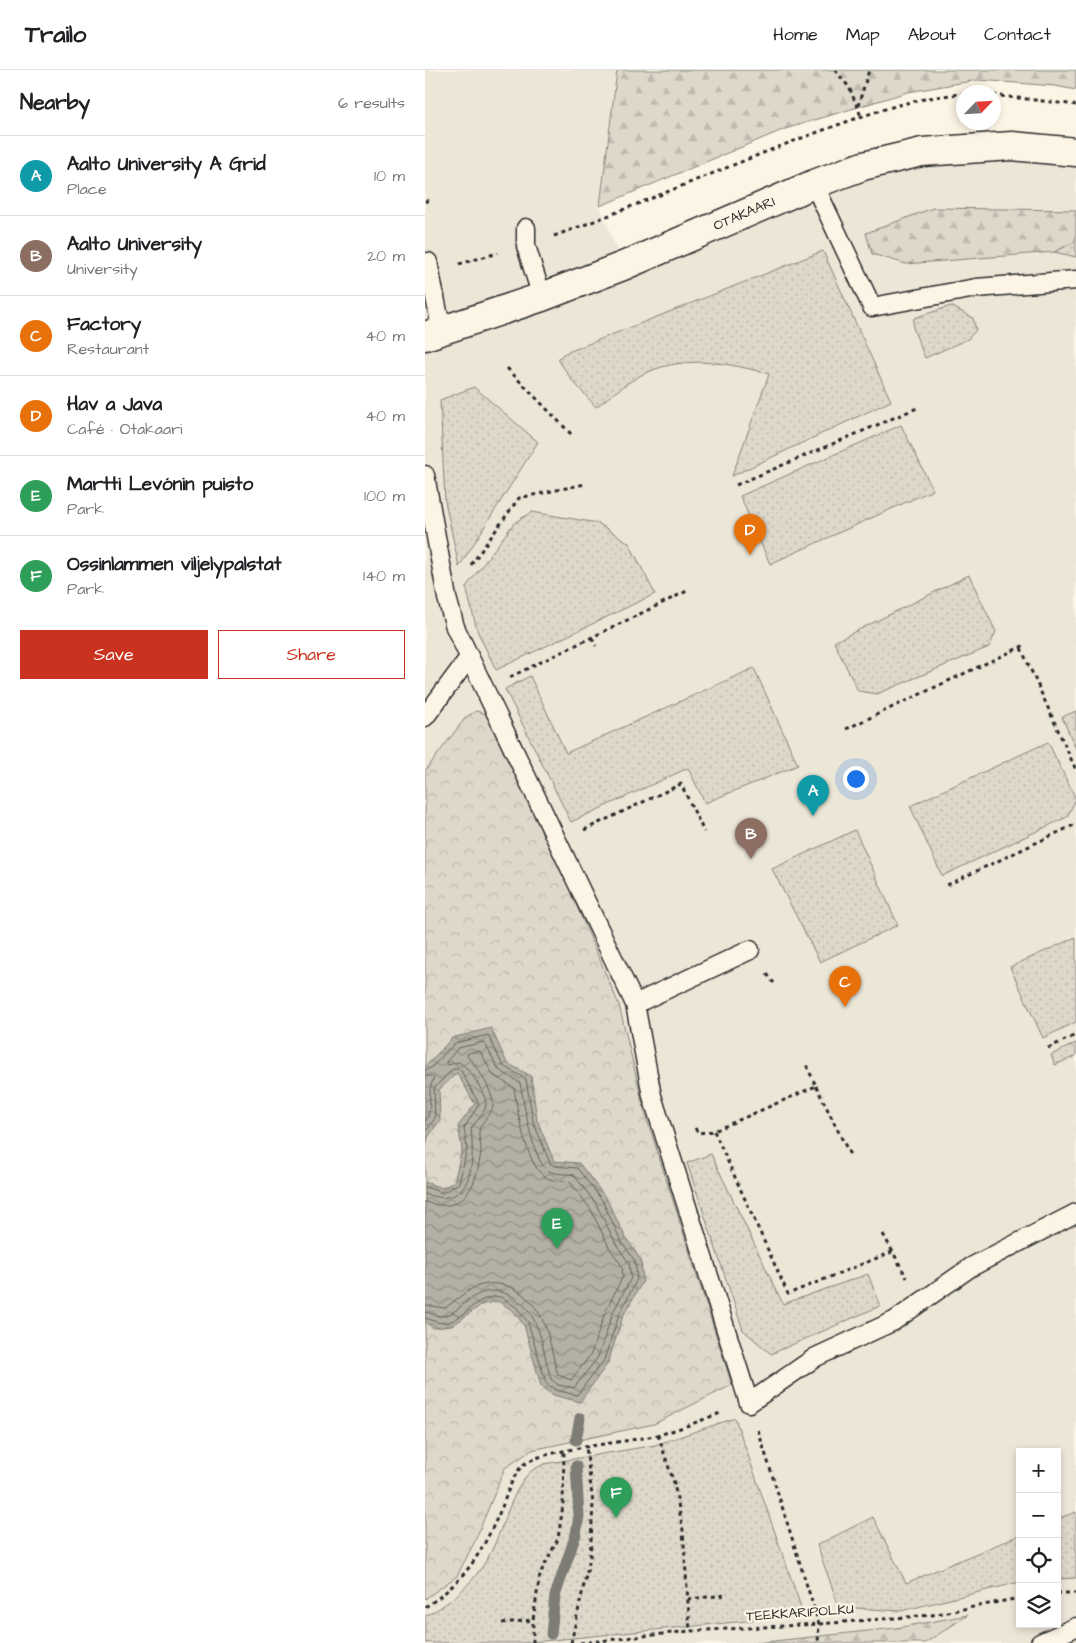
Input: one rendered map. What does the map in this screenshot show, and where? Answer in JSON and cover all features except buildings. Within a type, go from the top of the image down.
[{"type":"street","name":"OTAKAARI","points":[[433,334],[542,297],[623,266],[814,184],[863,166],[922,152],[1012,146],[1076,152]]},
{"type":"lane","points":[[814,184],[872,307],[976,288],[1076,280]]},
{"type":"lane","points":[[526,237],[542,297]]},
{"type":"lane","points":[[429,267],[433,334]]},
{"type":"lane","points":[[425,475],[447,598],[455,627],[468,659],[485,689],[635,1004],[652,1096],[749,1403],[816,1357],[894,1321],[971,1267],[1076,1213]]},
{"type":"lane","points":[[425,717],[468,659]]},
{"type":"lane","points":[[635,1004],[750,950]]},
{"type":"lane","points":[[1040,1643],[1076,1627]]},
{"type":"path","points":[[835,70],[849,87],[861,116]]},
{"type":"path","points":[[858,106],[869,70]]},
{"type":"path","points":[[429,267],[526,237],[584,225],[719,169],[861,116],[912,101],[956,95]]},
{"type":"path","points":[[1001,96],[1076,105]]},
{"type":"path","points":[[425,202],[431,198]]},
{"type":"path","points":[[507,368],[572,435]]},
{"type":"path","points":[[736,485],[917,408]]},
{"type":"path","points":[[447,598],[519,498],[585,484]]},
{"type":"path","points":[[485,689],[687,591]]},
{"type":"path","points":[[592,638],[596,646]]},
{"type":"path","points":[[845,729],[1025,645]]},
{"type":"path","points":[[1021,648],[1076,770]]},
{"type":"path","points":[[559,842],[681,784],[704,832]]},
{"type":"path","points":[[947,885],[1076,824]]},
{"type":"path","points":[[1048,1048],[1076,1035]]},
{"type":"path","points":[[805,1062],[851,1157]]},
{"type":"path","points":[[693,1126],[698,1133],[714,1131],[816,1086]]},
{"type":"path","points":[[714,1131],[788,1294],[892,1252]]},
{"type":"path","points":[[883,1234],[920,1303]]},
{"type":"path","points":[[425,1607],[445,1594],[472,1566],[483,1550],[514,1480],[523,1465],[534,1459],[585,1447],[658,1435],[749,1403],[819,1624],[818,1643]]},
{"type":"path","points":[[658,1435],[674,1483],[683,1530],[690,1631]]},
{"type":"path","points":[[571,1643],[590,1558],[593,1504],[585,1447]]},
{"type":"path","points":[[533,1643],[533,1620],[540,1574],[558,1539],[563,1505],[564,1452]]},
{"type":"path","points":[[1061,1594],[1076,1593]]},
{"type":"path","points":[[688,1598],[726,1595]]},
{"type":"path","name":"TEEKKARIPOLKU","points":[[580,1643],[690,1631],[819,1624],[932,1614],[1016,1599]]},
{"type":"path","points":[[501,1623],[533,1620]]},
{"type":"shaded area","points":[[425,70],[616,70],[600,206],[623,266],[863,166],[1076,152],[1076,1643],[425,1643]]},
{"type":"green space","points":[[617,70],[1076,70],[1076,90],[1055,86],[978,80],[908,92],[785,129],[600,206]]},
{"type":"green space","points":[[933,208],[1076,210],[1076,241],[1054,252],[906,264],[872,254],[866,233]]},
{"type":"green space","points":[[1076,241],[1076,257],[1054,252]]},
{"type":"green space","points":[[823,251],[891,401],[732,476],[769,374],[709,362],[678,364],[641,375],[596,407],[571,379],[558,359],[563,354]]},
{"type":"green space","points":[[951,306],[973,318],[976,330],[968,339],[925,358],[913,328],[914,318]]},
{"type":"green space","points":[[474,387],[538,442],[459,567],[445,501],[440,400]]},
{"type":"green space","points":[[901,425],[933,490],[770,564],[740,496]]},
{"type":"green space","points":[[532,512],[598,523],[629,543],[655,594],[496,670],[477,630],[466,587],[514,523]]},
{"type":"green space","points":[[969,575],[996,632],[989,647],[877,694],[858,691],[834,642]]},
{"type":"green space","points":[[754,668],[798,765],[705,803],[688,768],[571,822],[505,689],[530,676],[566,753]]},
{"type":"green space","points":[[476,711],[487,714],[561,869],[619,1005],[645,1113],[732,1385],[654,1424],[532,1450],[505,1468],[475,1541],[457,1576],[425,1599],[425,771],[466,717]]},
{"type":"green space","points":[[1076,711],[1076,749],[1062,717]]},
{"type":"green space","points":[[1048,742],[1076,799],[1067,817],[942,876],[910,806]]},
{"type":"green space","points":[[855,830],[898,925],[820,962],[772,869]]},
{"type":"green space","points":[[1076,937],[1076,1022],[1043,1038],[1010,967]]},
{"type":"green space","points":[[1076,1043],[1076,1056],[1055,1065],[1051,1055]]},
{"type":"green space","points":[[711,1154],[783,1304],[868,1274],[880,1306],[771,1354],[743,1330],[687,1163]]},
{"type":"green space","points":[[735,1418],[802,1610],[746,1621],[522,1643],[425,1643],[425,1616],[446,1604],[480,1570],[492,1550],[517,1490],[531,1471],[544,1464],[655,1445]]},
{"type":"green space","points":[[1076,1512],[1076,1578],[1061,1579],[1061,1518]]},
{"type":"green space","points":[[873,1517],[906,1583],[1016,1537],[1016,1583],[901,1611],[839,1607],[817,1545]]},
{"type":"green space","points":[[968,1615],[925,1643],[755,1643],[896,1628]]},
{"type":"water","points":[[491,1028],[507,1063],[531,1076],[537,1120],[554,1161],[579,1163],[606,1198],[626,1238],[641,1260],[643,1281],[623,1316],[608,1363],[580,1402],[553,1395],[541,1386],[524,1325],[513,1311],[498,1301],[481,1305],[452,1326],[433,1328],[425,1322],[425,1182],[442,1188],[454,1182],[462,1149],[458,1126],[475,1104],[457,1073],[439,1090],[440,1120],[428,1137],[425,1153],[425,1067],[452,1038]]},
{"type":"waterway","points":[[576,1440],[580,1418]]},
{"type":"waterway","points":[[551,1634],[555,1596],[576,1534],[579,1516],[576,1466]]},
{"type":"place","name":"Hav a Java","points":[[750,555]]},
{"type":"place","name":"Aalto University A Grid","points":[[813,816]]},
{"type":"place","name":"Aalto University","points":[[751,859]]},
{"type":"place","name":"Factory","points":[[845,1007]]},
{"type":"place","name":"Martti Levónin puisto","points":[[557,1249]]},
{"type":"place","name":"Ossinlammen viljelypalstat","points":[[616,1518]]}]
